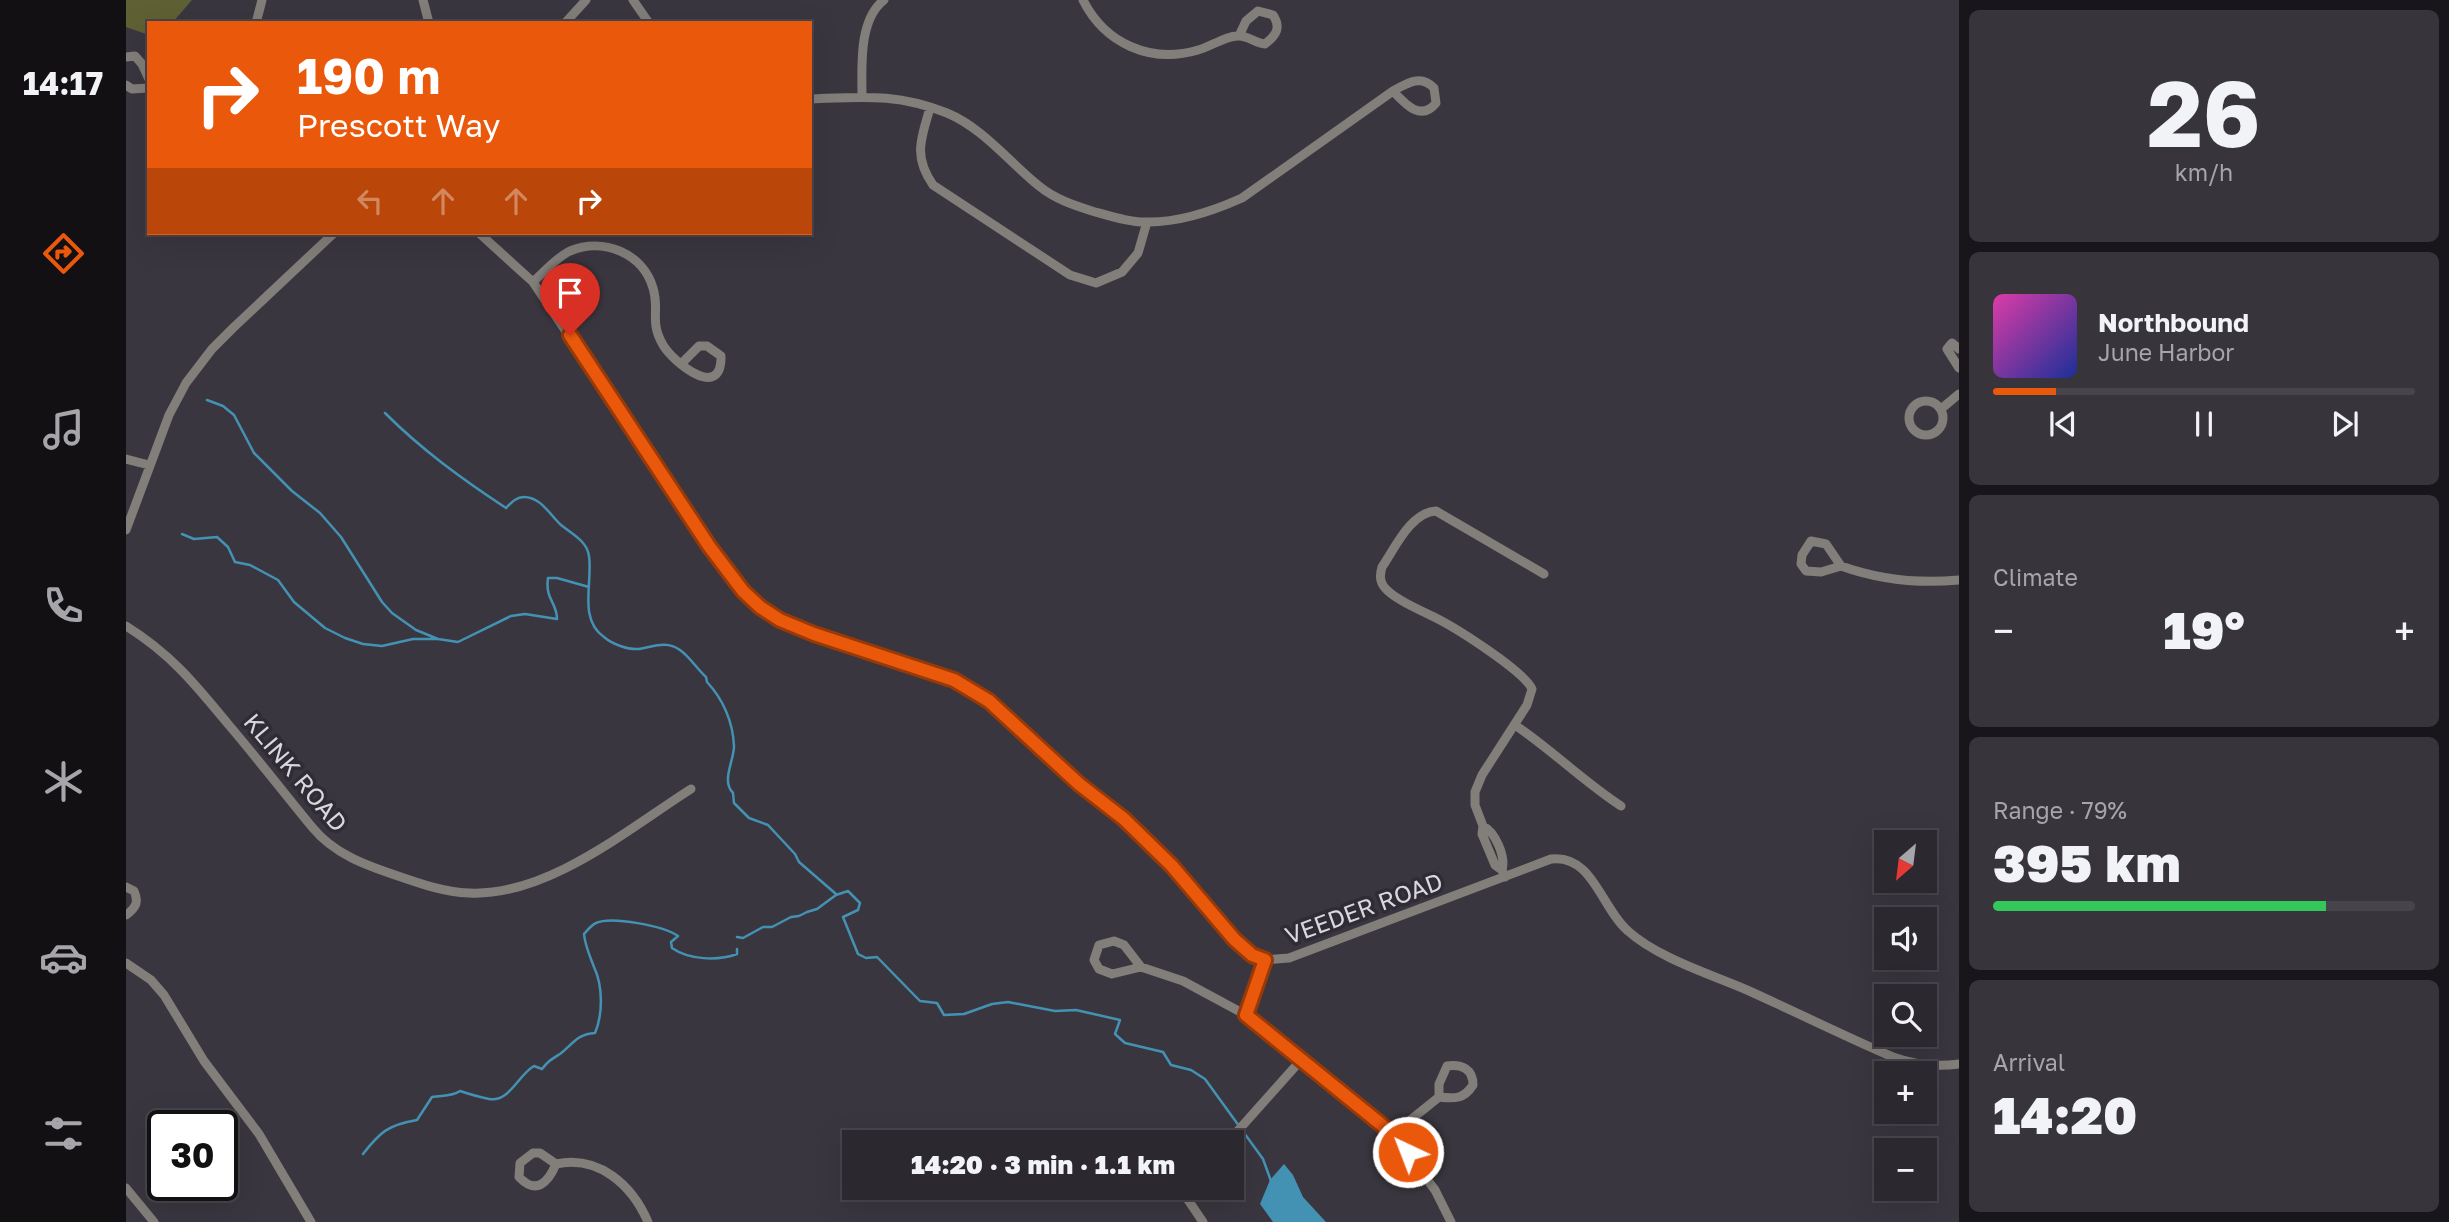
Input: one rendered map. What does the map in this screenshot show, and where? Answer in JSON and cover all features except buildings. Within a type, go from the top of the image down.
[{"type":"street","points":[[257,21],[262,0]]},
{"type":"street","points":[[423,0],[428,21]]},
{"type":"street","points":[[567,21],[586,0]]},
{"type":"street","points":[[633,0],[648,21]]},
{"type":"street","points":[[862,97],[862,46],[875,12],[884,0]]},
{"type":"street","points":[[1083,0],[1108,34],[1139,51],[1168,57],[1197,51],[1239,36],[1265,44],[1273,38],[1278,29],[1277,22],[1273,15],[1258,11],[1246,21],[1239,36]]},
{"type":"street","points":[[126,57],[135,56],[147,76]]},
{"type":"street","points":[[812,99],[881,96],[930,108],[964,122],[1041,188],[1068,204],[1147,222],[1179,219],[1242,198],[1392,91],[1418,79],[1428,82],[1434,88],[1436,103],[1431,109],[1422,112],[1413,110],[1392,91]]},
{"type":"street","points":[[126,85],[132,89],[147,88]]},
{"type":"street","points":[[930,108],[919,143],[921,161],[933,185],[1070,275],[1096,283],[1122,272],[1138,253],[1147,222]]},
{"type":"street","points":[[126,530],[169,415],[186,383],[202,361],[233,328],[332,235]]},
{"type":"street","name":"VEEDER ROAD","points":[[481,235],[533,282],[709,546],[743,591],[760,607],[780,620],[814,634],[954,680],[989,701],[1079,784],[1124,819],[1172,866],[1234,939],[1252,955],[1265,960],[1289,958],[1504,874],[1562,858],[1576,863],[1588,873],[1613,916],[1628,931],[1671,957],[1911,1064],[1959,1064]]},
{"type":"street","points":[[533,282],[568,252],[583,247],[620,250],[635,259],[646,272],[655,299],[655,331],[667,351],[681,364],[696,377],[706,378],[714,375],[721,366],[721,356],[708,346],[698,346],[681,364]]},
{"type":"street","points":[[1959,349],[1952,343],[1947,349],[1959,368]]},
{"type":"street","points":[[1941,409],[1959,394]]},
{"type":"street","points":[[126,459],[149,465]]},
{"type":"street","points":[[1504,874],[1494,865],[1482,834],[1483,825],[1475,806],[1475,792],[1482,775],[1531,697],[1532,689],[1521,674],[1441,620],[1390,593],[1380,581],[1380,575],[1382,567],[1413,522],[1423,514],[1436,512],[1544,574]]},
{"type":"street","points":[[1841,566],[1826,544],[1818,541],[1811,541],[1802,555],[1801,564],[1806,571],[1815,573],[1841,566],[1887,580],[1931,583],[1959,580]]},
{"type":"street","name":"KLINK ROAD","points":[[126,626],[154,644],[182,670],[264,765],[313,828],[335,849],[371,867],[439,889],[469,893],[502,891],[536,881],[556,873],[605,845],[691,789]]},
{"type":"street","points":[[1515,725],[1621,806]]},
{"type":"street","points":[[126,887],[135,891],[137,904],[126,915]]},
{"type":"street","points":[[1142,967],[1121,973],[1104,973],[1096,964],[1095,954],[1102,943],[1114,942],[1124,946],[1142,967],[1183,981],[1246,1015],[1393,1134],[1434,1190],[1451,1222]]},
{"type":"street","points":[[1246,1015],[1265,960]]},
{"type":"street","points":[[126,963],[151,980],[171,1005],[204,1061],[259,1134],[310,1222]]},
{"type":"street","points":[[1239,1130],[1301,1060]]},
{"type":"street","points":[[1393,1134],[1440,1097],[1458,1098],[1467,1094],[1473,1085],[1471,1072],[1466,1067],[1447,1066],[1439,1084],[1440,1097]]},
{"type":"street","points":[[556,1164],[581,1163],[614,1176],[635,1197],[648,1222]]},
{"type":"street","points":[[126,1188],[154,1222]]},
{"type":"street","points":[[1188,1200],[1203,1222]]},
{"type":"green space","points":[[126,0],[192,0],[174,21],[147,21],[147,34],[126,27]]},
{"type":"water","points":[[1284,1164],[1293,1175],[1303,1197],[1326,1222],[1273,1222],[1260,1204],[1270,1180]]},
{"type":"waterway","points":[[207,400],[223,406],[234,415],[254,453],[292,491],[320,513],[341,537],[382,602],[392,613],[416,630],[438,639],[458,642],[511,616],[525,614],[557,619],[548,591],[548,578],[589,587]]},
{"type":"waterway","points":[[385,413],[443,464],[506,508],[521,497],[535,500],[582,542],[589,556],[588,600],[591,620],[596,629],[607,640],[620,646],[635,649],[660,645],[675,647],[706,677],[722,703],[733,737],[728,783],[734,803],[749,818],[768,825],[799,862],[836,894]]},
{"type":"waterway","points":[[182,534],[194,539],[217,537],[228,547],[235,562],[250,565],[278,580],[294,602],[325,628],[345,638],[382,646],[413,639],[436,639]]},
{"type":"waterway","points":[[737,937],[743,938],[763,927],[772,927],[791,917],[817,909],[836,895],[848,891],[860,903],[858,910],[843,917],[858,954],[866,958],[877,957],[920,1001],[937,1003],[944,1015],[964,1014],[992,1004],[1008,1002],[1055,1011],[1076,1010],[1120,1020],[1115,1034],[1125,1043],[1163,1052],[1171,1065],[1191,1070],[1205,1079],[1263,1159],[1271,1181]]},
{"type":"waterway","points":[[363,1154],[386,1131],[399,1124],[417,1120],[432,1097],[460,1091],[489,1099],[502,1097],[534,1066],[542,1069],[579,1037],[595,1033],[601,1000],[597,975],[584,934],[594,924],[625,921],[662,929],[678,936],[671,942],[672,948],[695,957],[729,956],[737,954],[737,949]]},
{"type":"route","points":[[570,335],[709,546],[743,591],[760,607],[780,620],[814,634],[954,680],[970,687],[989,701],[1079,784],[1112,808],[1144,837],[1234,939],[1252,955],[1265,960],[1246,1015],[1393,1134],[1408,1152]]}]
